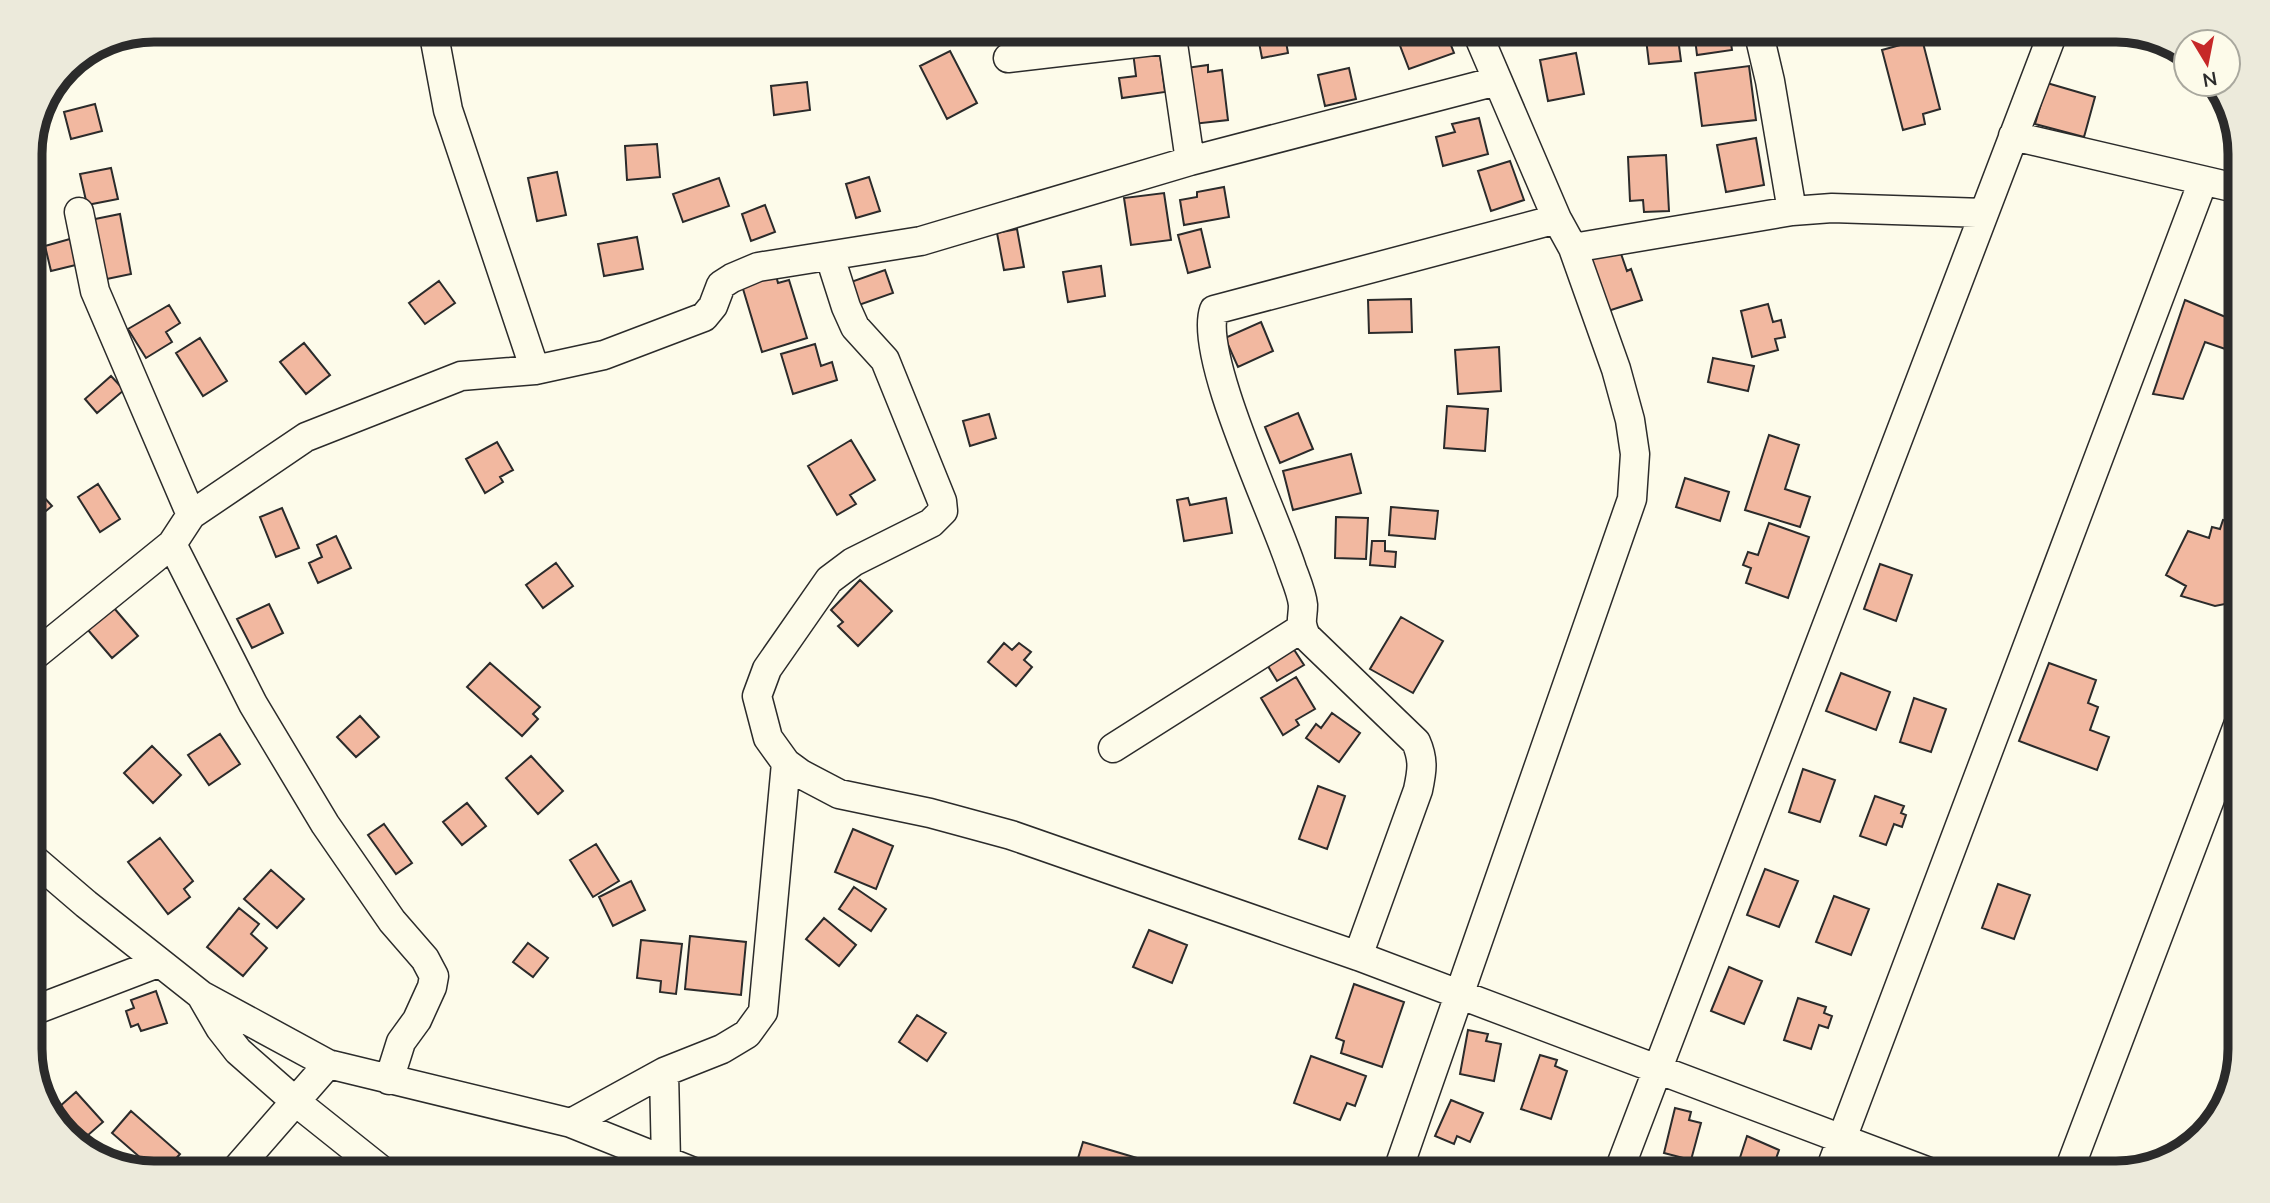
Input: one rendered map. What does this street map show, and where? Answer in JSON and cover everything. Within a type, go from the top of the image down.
[{"type":"street","points":[[435,42],[448,110],[535,370]]},
{"type":"street","points":[[1008,58],[1117,42]]},
{"type":"street","points":[[1172,42],[1190,161]]},
{"type":"street","points":[[1401,1161],[1632,499],[1635,454],[1630,420],[1616,369],[1573,248],[1557,219],[1481,42]]},
{"type":"street","points":[[1761,42],[1792,211]]},
{"type":"street","points":[[1622,1161],[2049,42]]},
{"type":"street","points":[[42,649],[172,544],[191,515],[306,437],[461,376],[535,370],[604,355],[704,317],[713,306],[721,285],[758,267],[921,241],[1190,161],[1497,81]]},
{"type":"street","points":[[2013,136],[2228,186]]},
{"type":"street","points":[[1834,1161],[2203,181]]},
{"type":"street","points":[[1573,248],[1792,211],[1832,208],[1984,213]]},
{"type":"street","points":[[79,212],[95,291],[191,515]]},
{"type":"street","points":[[1359,956],[1418,790],[1423,768],[1422,755],[1416,742],[1306,636],[1302,628],[1300,620],[1303,604],[1290,562],[1223,389],[1210,321],[1214,310],[1557,219]]},
{"type":"street","points":[[830,257],[855,327],[885,360],[942,501],[943,511],[937,520],[853,562],[830,580],[768,670],[757,696],[768,738],[786,763],[839,794],[930,813],[1011,835],[1359,956],[1900,1161]]},
{"type":"street","points":[[172,544],[253,704],[325,824],[392,921],[425,959],[434,976],[417,1020],[401,1042],[389,1080]]},
{"type":"street","points":[[1113,748],[1302,628]]},
{"type":"street","points":[[2073,1161],[2228,752]]},
{"type":"street","points":[[571,1123],[664,1072],[722,1049],[747,1034],[763,1012],[786,763]]},
{"type":"street","points":[[42,866],[158,963],[201,995],[328,1064],[571,1123],[664,1161]]},
{"type":"street","points":[[42,1007],[158,963]]},
{"type":"street","points":[[201,995],[220,1028],[239,1051],[296,1102],[370,1161]]},
{"type":"street","points":[[244,1161],[328,1064]]},
{"type":"street","points":[[664,1072],[666,1161]]},
{"type":"building","points":[[1259,42],[1286,42],[1288,53],[1262,58]]},
{"type":"building","points":[[1399,42],[1450,42],[1454,53],[1409,69]]},
{"type":"building","points":[[1646,42],[1679,42],[1681,61],[1649,64]]},
{"type":"building","points":[[1695,42],[1731,42],[1732,50],[1697,55]]},
{"type":"building","points":[[1911,42],[1923,42],[1940,109],[1923,114],[1925,124],[1903,130],[1882,50]]},
{"type":"building","points":[[1159,48],[1165,92],[1122,98],[1119,78],[1136,76],[1133,52]]},
{"type":"building","points":[[950,51],[977,103],[947,119],[920,66]]},
{"type":"building","points":[[1576,53],[1584,94],[1548,101],[1540,60]]},
{"type":"building","points":[[1208,65],[1208,72],[1222,70],[1228,120],[1193,124],[1186,68]]},
{"type":"building","points":[[1749,66],[1756,120],[1702,126],[1695,73]]},
{"type":"building","points":[[1349,68],[1356,99],[1325,106],[1318,75]]},
{"type":"building","points":[[807,82],[810,110],[774,115],[771,86]]},
{"type":"building","points":[[2047,83],[2095,97],[2084,137],[2035,124]]},
{"type":"building","points":[[95,104],[102,131],[71,139],[64,112]]},
{"type":"building","points":[[1479,118],[1488,154],[1443,166],[1436,137],[1455,132],[1452,124]]},
{"type":"building","points":[[1756,138],[1764,185],[1726,192],[1717,145]]},
{"type":"building","points":[[657,144],[660,177],[627,180],[625,146]]},
{"type":"building","points":[[1666,155],[1669,211],[1644,212],[1643,200],[1630,201],[1628,157]]},
{"type":"building","points":[[1510,161],[1524,200],[1491,211],[1478,171]]},
{"type":"building","points":[[111,168],[118,199],[87,205],[80,174]]},
{"type":"building","points":[[557,172],[566,215],[537,221],[528,178]]},
{"type":"building","points":[[869,177],[880,211],[856,218],[846,184]]},
{"type":"building","points":[[719,178],[729,206],[683,222],[673,194]]},
{"type":"building","points":[[1224,187],[1229,217],[1184,225],[1180,200],[1197,197],[1197,192]]},
{"type":"building","points":[[1164,193],[1171,240],[1131,245],[1124,198]]},
{"type":"building","points":[[765,205],[775,232],[751,241],[742,214]]},
{"type":"building","points":[[120,214],[131,274],[97,281],[85,221]]},
{"type":"building","points":[[1017,229],[1024,267],[1004,270],[997,233]]},
{"type":"building","points":[[1201,229],[1210,267],[1188,273],[1178,235]]},
{"type":"building","points":[[77,237],[84,263],[51,271],[45,246]]},
{"type":"building","points":[[637,237],[643,269],[604,276],[598,244]]},
{"type":"building","points":[[1619,248],[1627,271],[1631,269],[1642,300],[1608,311],[1589,257]]},
{"type":"building","points":[[1101,266],[1105,296],[1068,302],[1063,272]]},
{"type":"building","points":[[774,268],[778,283],[789,280],[807,338],[762,352],[740,279]]},
{"type":"building","points":[[885,270],[893,293],[856,306],[848,283]]},
{"type":"building","points":[[439,281],[455,303],[425,324],[409,303]]},
{"type":"building","points":[[1411,299],[1412,332],[1369,333],[1368,300]]},
{"type":"building","points":[[2185,300],[2228,318],[2228,350],[2205,342],[2183,399],[2153,394]]},
{"type":"building","points":[[1768,304],[1773,322],[1781,320],[1785,337],[1775,339],[1778,350],[1752,357],[1741,311]]},
{"type":"building","points":[[169,305],[180,323],[166,332],[172,342],[146,358],[128,329]]},
{"type":"building","points":[[1261,322],[1273,351],[1238,367],[1225,338]]},
{"type":"building","points":[[200,338],[227,381],[203,396],[176,353]]},
{"type":"building","points":[[304,343],[330,375],[306,394],[280,362]]},
{"type":"building","points":[[815,344],[821,366],[832,362],[837,380],[793,394],[781,354]]},
{"type":"building","points":[[1499,347],[1501,391],[1458,394],[1455,350]]},
{"type":"building","points":[[1713,358],[1754,366],[1748,391],[1708,382]]},
{"type":"building","points":[[111,376],[124,390],[97,413],[85,399]]},
{"type":"building","points":[[1447,406],[1488,409],[1485,451],[1444,448]]},
{"type":"building","points":[[1298,413],[1313,449],[1280,463],[1265,427]]},
{"type":"building","points":[[989,414],[996,438],[970,446],[963,421]]},
{"type":"building","points":[[1769,435],[1799,445],[1785,489],[1810,497],[1800,527],[1745,510]]},
{"type":"building","points":[[851,440],[875,480],[850,495],[856,504],[837,515],[808,466]]},
{"type":"building","points":[[497,442],[513,470],[500,477],[503,482],[485,493],[466,459]]},
{"type":"building","points":[[1351,454],[1361,493],[1293,510],[1283,471]]},
{"type":"building","points":[[1685,478],[1729,492],[1720,521],[1676,507]]},
{"type":"building","points":[[98,484],[120,519],[100,532],[78,497]]},
{"type":"building","points":[[42,495],[52,506],[42,514]]},
{"type":"building","points":[[1188,498],[1190,505],[1226,498],[1232,533],[1184,541],[1177,500]]},
{"type":"building","points":[[1391,507],[1438,511],[1435,539],[1389,535]]},
{"type":"building","points":[[282,508],[299,548],[276,557],[260,517]]},
{"type":"building","points":[[1336,517],[1368,518],[1366,559],[1335,558]]},
{"type":"building","points":[[2223,520],[2228,521],[2228,603],[2215,606],[2181,596],[2186,586],[2166,575],[2188,531],[2209,538],[2212,527],[2220,529]]},
{"type":"building","points":[[1769,523],[1809,537],[1788,598],[1746,583],[1751,568],[1743,565],[1748,552],[1758,555]]},
{"type":"building","points":[[336,536],[351,568],[318,583],[309,563],[322,557],[317,545]]},
{"type":"building","points":[[1372,541],[1385,541],[1385,551],[1396,552],[1395,567],[1370,565]]},
{"type":"building","points":[[556,563],[573,586],[543,608],[526,585]]},
{"type":"building","points":[[1880,564],[1912,575],[1896,621],[1864,609]]},
{"type":"building","points":[[860,580],[892,611],[858,646],[838,626],[843,622],[831,610]]},
{"type":"building","points":[[269,604],[283,633],[252,648],[237,619]]},
{"type":"building","points":[[114,608],[138,636],[112,658],[88,630]]},
{"type":"building","points":[[1401,617],[1443,641],[1413,693],[1370,669]]},
{"type":"building","points":[[1289,642],[1304,665],[1277,681],[1263,658]]},
{"type":"building","points":[[1004,643],[1012,650],[1019,643],[1031,652],[1024,660],[1032,667],[1016,686],[988,662]]},
{"type":"building","points":[[490,663],[540,707],[533,714],[538,719],[522,736],[467,687]]},
{"type":"building","points":[[2049,663],[2096,680],[2088,703],[2098,707],[2090,730],[2109,737],[2097,770],[2019,741]]},
{"type":"building","points":[[1841,673],[1890,692],[1876,730],[1826,711]]},
{"type":"building","points":[[1296,677],[1315,709],[1296,720],[1299,725],[1283,735],[1261,698]]},
{"type":"building","points":[[1914,698],[1946,709],[1931,752],[1900,742]]},
{"type":"building","points":[[1332,713],[1360,733],[1339,762],[1306,738],[1316,724],[1321,728]]},
{"type":"building","points":[[360,716],[379,737],[356,757],[337,737]]},
{"type":"building","points":[[220,734],[240,764],[209,785],[188,755]]},
{"type":"building","points":[[152,746],[181,775],[153,803],[124,773]]},
{"type":"building","points":[[531,756],[563,791],[538,814],[506,778]]},
{"type":"building","points":[[1803,769],[1835,780],[1820,822],[1789,812]]},
{"type":"building","points":[[1318,786],[1345,796],[1327,849],[1299,839]]},
{"type":"building","points":[[1875,796],[1904,806],[1901,813],[1906,815],[1902,827],[1894,824],[1886,845],[1860,836]]},
{"type":"building","points":[[467,803],[486,826],[462,845],[443,822]]},
{"type":"building","points":[[384,824],[412,863],[396,874],[368,835]]},
{"type":"building","points":[[853,829],[893,846],[876,889],[835,872]]},
{"type":"building","points":[[160,838],[193,881],[184,889],[190,897],[168,914],[128,862]]},
{"type":"building","points":[[596,844],[619,881],[593,897],[570,860]]},
{"type":"building","points":[[1765,869],[1798,881],[1779,927],[1747,915]]},
{"type":"building","points":[[271,870],[304,899],[277,928],[244,899]]},
{"type":"building","points":[[631,881],[645,910],[613,926],[599,897]]},
{"type":"building","points":[[1998,884],[2030,895],[2014,939],[1982,928]]},
{"type":"building","points":[[854,887],[886,909],[871,931],[839,909]]},
{"type":"building","points":[[1834,896],[1869,909],[1851,955],[1816,942]]},
{"type":"building","points":[[239,908],[259,924],[251,934],[267,948],[243,976],[207,947]]},
{"type":"building","points":[[824,918],[856,945],[839,966],[806,939]]},
{"type":"building","points":[[1149,930],[1187,945],[1172,983],[1133,967]]},
{"type":"building","points":[[690,936],[746,942],[741,995],[685,989]]},
{"type":"building","points":[[641,940],[682,944],[676,994],[660,992],[661,981],[637,978]]},
{"type":"building","points":[[528,943],[548,958],[533,977],[513,962]]},
{"type":"building","points":[[1729,967],[1762,981],[1744,1024],[1711,1011]]},
{"type":"building","points":[[1354,984],[1404,1002],[1382,1067],[1341,1053],[1344,1041],[1336,1038]]},
{"type":"building","points":[[156,991],[167,1023],[141,1031],[138,1024],[131,1027],[126,1011],[134,1008],[131,1000]]},
{"type":"building","points":[[1798,998],[1826,1007],[1824,1013],[1832,1016],[1828,1028],[1819,1025],[1811,1049],[1784,1040]]},
{"type":"building","points":[[917,1015],[946,1033],[927,1061],[899,1042]]},
{"type":"building","points":[[1468,1030],[1488,1034],[1486,1041],[1501,1044],[1494,1081],[1460,1074]]},
{"type":"building","points":[[1540,1055],[1557,1060],[1555,1066],[1567,1071],[1551,1119],[1521,1109]]},
{"type":"building","points":[[1311,1056],[1366,1076],[1355,1106],[1347,1103],[1340,1120],[1294,1103]]},
{"type":"building","points":[[76,1092],[103,1122],[86,1137],[70,1123],[59,1107]]},
{"type":"building","points":[[1451,1100],[1483,1113],[1470,1142],[1457,1136],[1454,1144],[1435,1136]]},
{"type":"building","points":[[1675,1108],[1691,1112],[1689,1120],[1701,1123],[1691,1160],[1664,1153]]},
{"type":"building","points":[[131,1111],[180,1154],[174,1161],[143,1160],[112,1133]]},
{"type":"building","points":[[1747,1136],[1779,1150],[1775,1161],[1739,1161]]},
{"type":"building","points":[[1083,1142],[1137,1158],[1136,1161],[1077,1161]]}]
